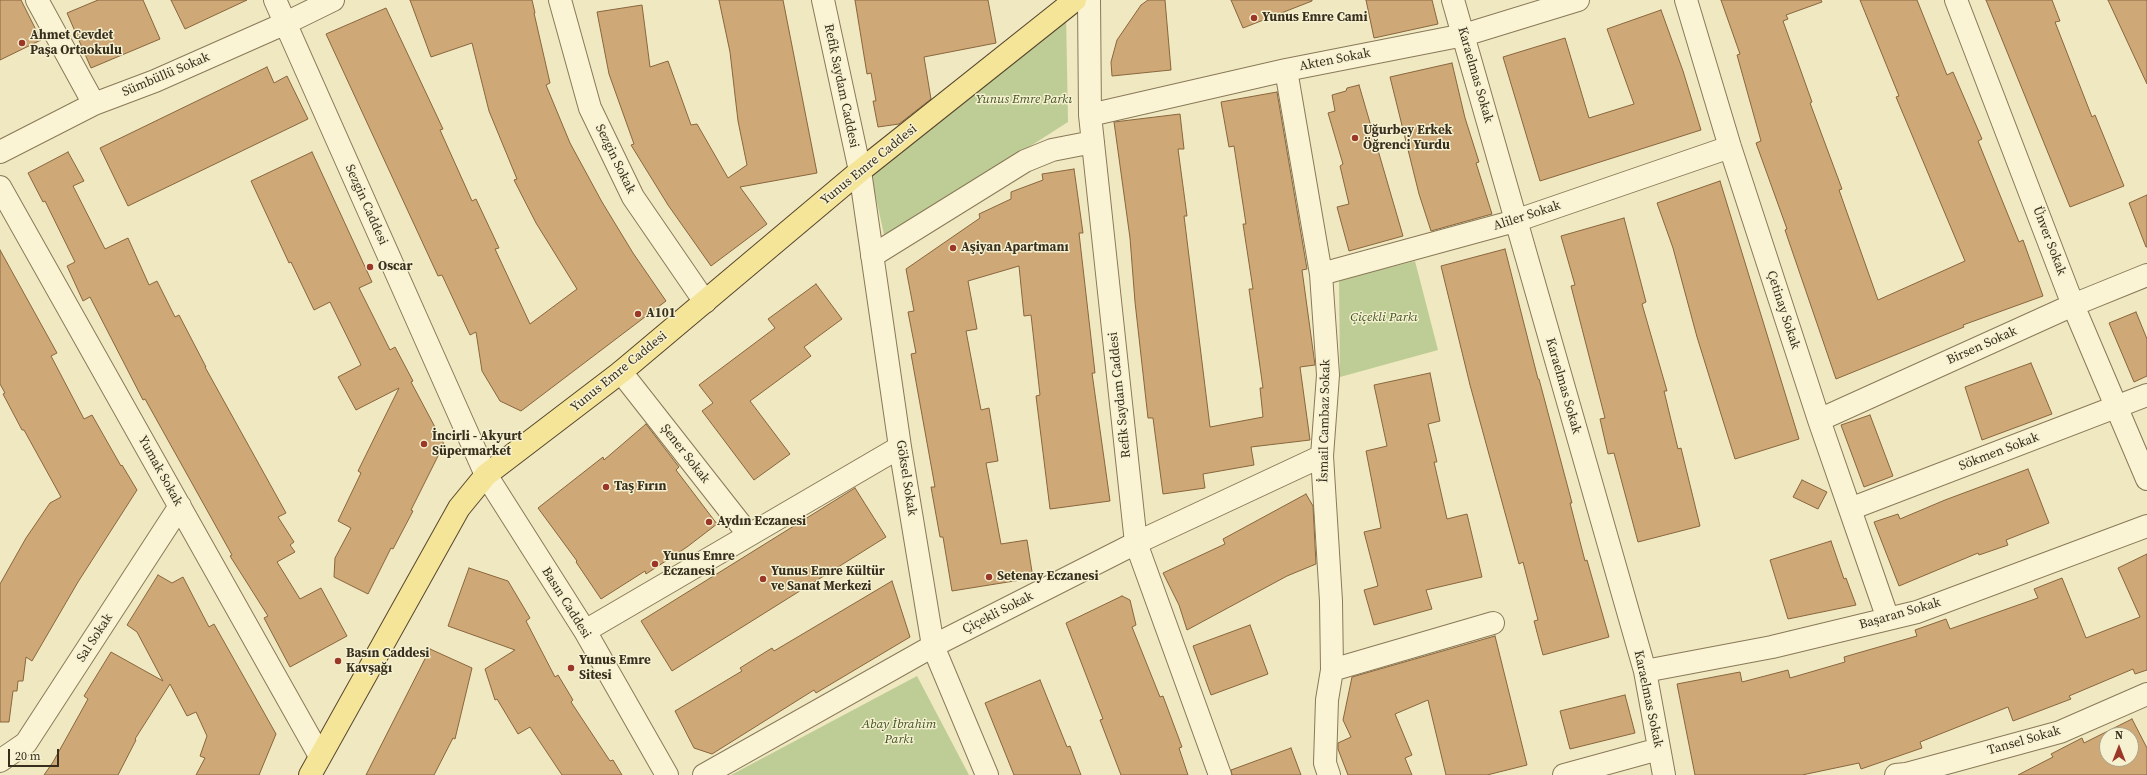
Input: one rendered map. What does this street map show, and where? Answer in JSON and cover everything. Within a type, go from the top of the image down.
[{"type":"main road","name":"Yunus Emre Caddesi","points":[[310,775],[459,508],[486,475],[621,372],[860,171],[1075,0]]},
{"type":"street","points":[[37,0],[94,104]]},
{"type":"street","name":"Sezgin Caddesi","points":[[275,0],[486,475]]},
{"type":"street","name":"Sümbüllü Sokak","points":[[0,152],[94,104],[155,80],[286,23],[333,0]]},
{"type":"street","name":"Sezgin Sokak","points":[[560,0],[590,108],[633,197],[705,302]]},
{"type":"street","name":"Refik Saydam Caddesi","points":[[823,0],[860,171]]},
{"type":"street","name":"Refik Saydam Caddesi","points":[[1089,0],[1090,115],[1136,543],[1220,775]]},
{"type":"street","name":"Karaelmas Sokak","points":[[1453,0],[1515,221],[1645,670],[1664,775]]},
{"type":"street","name":"Akten Sokak","points":[[1090,115],[1286,70],[1464,35],[1578,0]]},
{"type":"street","name":"Çetinay Sokak","points":[[1686,0],[1730,147],[1819,420],[1888,619]]},
{"type":"street","name":"Ünver Sokak","points":[[1956,0],[2073,305],[2147,479]]},
{"type":"street","name":"İsmail Cambaz Sokak","points":[[1286,70],[1321,274],[1328,374],[1322,456],[1331,601],[1332,670],[1327,700],[1325,763],[1329,775]]},
{"type":"street","points":[[872,256],[1025,161],[1052,150],[1093,142]]},
{"type":"street","name":"Aliler Sokak","points":[[1321,274],[1515,221],[1730,147]]},
{"type":"street","name":"Göksel Sokak","points":[[860,171],[900,448],[933,646],[987,775]]},
{"type":"street","name":"Yumak Sokak","points":[[0,187],[320,756]]},
{"type":"street","name":"Birsen Sokak","points":[[1819,420],[2073,305],[2147,275]]},
{"type":"street","name":"Şener Sokak","points":[[621,372],[749,535]]},
{"type":"street","name":"Sökmen Sokak","points":[[1850,509],[2147,395]]},
{"type":"street","points":[[585,631],[900,448]]},
{"type":"street","name":"Çiçekli Sokak","points":[[704,775],[933,646],[1136,543],[1322,456]]},
{"type":"street","name":"Basın Caddesi","points":[[486,475],[585,631],[667,775]]},
{"type":"street","name":"Sal Sokak","points":[[0,761],[26,743],[180,506]]},
{"type":"street","name":"Başaran Sokak","points":[[1645,670],[1772,647],[1917,612],[2147,526]]},
{"type":"street","points":[[1332,670],[1493,623]]},
{"type":"street","name":"Tansel Sokak","points":[[1896,775],[1906,774],[2060,732],[2147,694]]},
{"type":"street","points":[[1564,775],[1659,749]]},
{"type":"green space","name":"Yunus Emre Parkı","points":[[1066,13],[1068,122],[885,239],[870,171]]},
{"type":"green space","name":"Çiçekli Parkı","points":[[1415,261],[1438,350],[1340,377],[1339,280]]},
{"type":"green space","name":"Abay İbrahim Parkı","points":[[917,676],[969,775],[731,775]]},
{"type":"building","points":[[0,0],[21,0],[41,40],[0,60]]},
{"type":"building","points":[[98,0],[143,0],[160,39],[91,68],[67,13]]},
{"type":"building","points":[[171,0],[247,0],[185,29]]},
{"type":"building","points":[[410,0],[532,0],[550,83],[546,85],[570,143],[602,202],[633,253],[666,301],[521,411],[500,401],[482,371],[476,332],[470,335],[442,275],[438,276],[326,34],[386,8],[443,129],[440,130],[472,201],[476,199],[499,248],[495,249],[530,324],[577,289],[536,223],[514,180],[517,179],[489,111],[472,43],[431,57]]},
{"type":"building","points":[[719,0],[783,0],[817,173],[740,187],[767,224],[711,266],[668,205],[631,145],[634,144],[609,74],[597,12],[642,5],[650,67],[668,61],[691,125],[697,124],[728,178],[747,165],[738,121],[730,52]]},
{"type":"building","points":[[855,0],[988,0],[996,43],[924,57],[931,99],[899,124],[878,127],[873,101],[876,101],[871,73],[867,74]]},
{"type":"building","points":[[1148,0],[1165,0],[1171,70],[1112,76],[1111,62],[1117,40],[1141,5]]},
{"type":"building","name":"Yunus Emre Cami","points":[[1231,0],[1312,0],[1312,1],[1243,28]]},
{"type":"building","points":[[1366,0],[1432,0],[1438,24],[1374,38]]},
{"type":"building","points":[[1721,0],[1821,0],[1822,2],[1786,15],[1788,19],[1783,21],[1812,102],[1810,103],[1842,189],[1839,190],[1878,300],[1965,261],[1896,97],[1899,96],[1860,0],[1917,0],[1947,75],[1953,72],[1982,139],[1978,141],[2019,242],[2023,240],[2043,296],[1963,325],[1964,327],[1836,379],[1785,230],[1787,229],[1756,143],[1761,141],[1737,55],[1740,54]]},
{"type":"building","points":[[1986,0],[2052,0],[2060,21],[2055,22],[2092,117],[2095,115],[2124,186],[2070,207]]},
{"type":"building","points":[[2108,0],[2147,0],[2147,84]]},
{"type":"building","points":[[1661,10],[1683,71],[1701,130],[1540,181],[1503,57],[1565,38],[1589,118],[1634,104],[1607,29]]},
{"type":"building","points":[[1452,63],[1465,118],[1479,162],[1476,163],[1492,214],[1431,231],[1419,194],[1390,77]]},
{"type":"building","points":[[267,67],[274,83],[287,76],[308,119],[128,206],[100,148]]},
{"type":"building","points":[[1359,85],[1403,236],[1349,251],[1337,207],[1349,204],[1340,166],[1343,164],[1328,113],[1335,111],[1332,95],[1346,91],[1347,88]]},
{"type":"building","points":[[1277,92],[1307,269],[1302,270],[1315,365],[1300,367],[1310,440],[1251,447],[1254,465],[1203,474],[1205,488],[1163,494],[1153,418],[1148,418],[1135,302],[1130,238],[1114,122],[1180,114],[1184,149],[1178,149],[1187,216],[1184,216],[1210,427],[1263,417],[1260,388],[1263,388],[1249,289],[1253,289],[1243,224],[1246,224],[1234,146],[1229,147],[1221,102]]},
{"type":"building","points":[[68,152],[84,181],[73,186],[105,249],[128,238],[149,285],[157,281],[175,317],[179,315],[205,367],[286,513],[278,517],[294,542],[290,545],[295,552],[277,562],[300,599],[321,588],[347,636],[290,667],[264,618],[268,616],[230,556],[232,555],[145,399],[143,400],[90,297],[83,301],[67,266],[75,262],[45,201],[43,202],[28,173]]},
{"type":"building","points":[[312,152],[372,282],[359,288],[390,350],[395,347],[413,381],[411,382],[444,444],[411,510],[413,511],[393,549],[391,548],[368,594],[334,577],[335,558],[351,528],[338,521],[361,473],[358,471],[399,388],[356,410],[338,377],[361,365],[330,302],[314,310],[291,262],[289,263],[251,181]]},
{"type":"building","points":[[1074,169],[1083,233],[1079,233],[1095,373],[1092,373],[1110,501],[1050,509],[1036,396],[1040,395],[1031,315],[1024,316],[1019,266],[968,281],[977,329],[966,331],[981,410],[989,408],[998,461],[986,463],[1001,544],[1027,540],[1033,578],[952,591],[943,537],[940,537],[931,487],[935,487],[911,354],[916,353],[908,312],[914,311],[906,269],[980,218],[979,214],[1011,199],[1011,192],[1043,180],[1042,174]]},
{"type":"building","points":[[1720,181],[1799,439],[1735,459],[1697,337],[1673,248],[1657,203]]},
{"type":"building","points":[[2147,195],[2147,247],[2146,247],[2129,203]]},
{"type":"building","points":[[1624,218],[1646,302],[1642,304],[1667,391],[1664,391],[1678,449],[1681,448],[1700,526],[1638,542],[1614,453],[1608,454],[1600,419],[1605,418],[1571,286],[1575,285],[1561,236]]},
{"type":"building","points":[[1505,249],[1538,379],[1572,503],[1570,503],[1585,561],[1587,560],[1609,637],[1543,655],[1534,621],[1538,620],[1523,562],[1519,564],[1470,385],[1441,266]]},
{"type":"building","points":[[0,250],[57,353],[51,356],[84,419],[92,415],[121,466],[122,465],[137,490],[78,582],[32,661],[26,657],[23,681],[18,681],[17,691],[13,691],[9,722],[0,722],[0,584],[26,538],[50,503],[61,497],[24,430],[22,430],[3,394],[5,393],[0,384]]},
{"type":"building","points":[[816,284],[842,319],[804,347],[811,356],[750,401],[790,454],[754,480],[702,411],[713,403],[699,385],[775,328],[768,319]]},
{"type":"building","points":[[2136,312],[2147,339],[2147,376],[2134,382],[2109,323]]},
{"type":"building","points":[[2031,363],[2052,414],[1982,440],[1965,387]]},
{"type":"building","points":[[1430,373],[1440,421],[1428,424],[1437,462],[1434,462],[1447,519],[1467,514],[1482,577],[1426,590],[1432,609],[1374,625],[1364,590],[1378,586],[1364,532],[1381,528],[1366,451],[1387,446],[1374,385]]},
{"type":"building","points":[[1870,415],[1893,476],[1864,487],[1841,425]]},
{"type":"building","points":[[646,424],[679,467],[676,470],[717,524],[687,547],[646,574],[645,571],[601,599],[576,562],[577,561],[538,508],[603,457],[604,460]]},
{"type":"building","points":[[2028,469],[2049,523],[2006,540],[2008,545],[1979,555],[1978,553],[1899,586],[1874,522],[1898,514],[1900,519],[1945,500]]},
{"type":"building","points":[[1802,480],[1827,492],[1818,509],[1793,497]]},
{"type":"building","name":"Yunus Emre Kültür ve Sanat Merkezi","points":[[855,488],[886,537],[672,671],[641,621]]},
{"type":"building","points":[[1306,494],[1313,506],[1316,564],[1287,576],[1187,630],[1179,605],[1163,573],[1225,544],[1223,539]]},
{"type":"building","points":[[1831,541],[1844,579],[1846,578],[1856,605],[1788,619],[1770,560]]},
{"type":"building","points":[[2147,554],[2147,670],[2135,674],[2133,669],[2069,696],[2071,699],[2013,721],[2008,707],[1920,742],[1922,748],[1861,769],[1859,763],[1802,775],[1695,775],[1677,684],[1740,672],[1742,682],[1788,670],[1790,678],[1845,662],[1844,657],[1917,636],[1915,630],[1946,619],[1950,629],[2038,598],[2034,589],[2062,578],[2086,638],[2140,617],[2118,568]]},
{"type":"building","points":[[469,568],[508,581],[530,618],[526,621],[555,677],[558,675],[573,700],[571,702],[610,761],[613,760],[622,775],[562,775],[530,727],[518,734],[497,699],[495,700],[485,669],[515,650],[448,626]]},
{"type":"building","points":[[158,575],[172,583],[183,577],[209,627],[214,624],[276,734],[259,775],[196,775],[205,758],[200,756],[207,736],[196,712],[187,716],[170,684],[135,739],[136,740],[118,775],[44,775],[53,762],[88,699],[84,696],[111,652],[163,681],[137,632],[127,625]]},
{"type":"building","points":[[892,581],[910,637],[816,693],[814,690],[712,754],[694,748],[675,711],[742,671],[740,668],[772,648],[774,651]]},
{"type":"building","points":[[1122,596],[1130,600],[1136,625],[1132,627],[1160,697],[1163,696],[1182,747],[1179,748],[1188,775],[1121,775],[1100,720],[1103,719],[1066,623]]},
{"type":"building","points":[[1250,625],[1268,674],[1211,695],[1193,646]]},
{"type":"building","points":[[1495,636],[1527,765],[1487,775],[1446,775],[1428,700],[1395,714],[1412,755],[1405,758],[1412,775],[1348,775],[1338,749],[1338,743],[1351,737],[1343,720],[1352,677]]},
{"type":"building","points":[[430,649],[472,668],[455,739],[453,738],[434,775],[366,775]]},
{"type":"building","points":[[1040,680],[1067,747],[1070,746],[1081,775],[1014,775],[985,703]]},
{"type":"building","points":[[1625,695],[1635,733],[1570,749],[1560,711]]},
{"type":"building","points":[[2132,719],[2136,727],[2116,727]]},
{"type":"building","points":[[2139,733],[2147,748],[2147,775],[2018,775],[2053,757],[2051,754],[2082,738],[2084,743],[2099,736],[2099,767],[2139,767]]},
{"type":"building","points":[[1291,748],[1301,775],[1232,775],[1231,770]]},
{"type":"place","name":"Yunus Emre Cami","points":[[1254,18]]},
{"type":"place","name":"Ahmet Cevdet Paşa Ortaokulu","points":[[22,43]]},
{"type":"place","name":"Uğurbey Erkek Öğrenci Yurdu","points":[[1355,138]]},
{"type":"place","name":"Aşiyan Apartmanı","points":[[953,248]]},
{"type":"place","name":"Oscar","points":[[370,267]]},
{"type":"place","name":"A101","points":[[638,314]]},
{"type":"place","name":"İncirli - Akyurt Süpermarket","points":[[424,444]]},
{"type":"place","name":"Taş Fırın","points":[[606,487]]},
{"type":"place","name":"Aydın Eczanesi","points":[[709,522]]},
{"type":"place","name":"Yunus Emre Eczanesi","points":[[655,564]]},
{"type":"place","name":"Setenay Eczanesi","points":[[989,577]]},
{"type":"place","name":"Yunus Emre Kültür ve Sanat Merkezi","points":[[763,579]]},
{"type":"place","name":"Basın Caddesi Kavşağı","points":[[338,661]]},
{"type":"place","name":"Yunus Emre Sitesi","points":[[571,668]]}]
